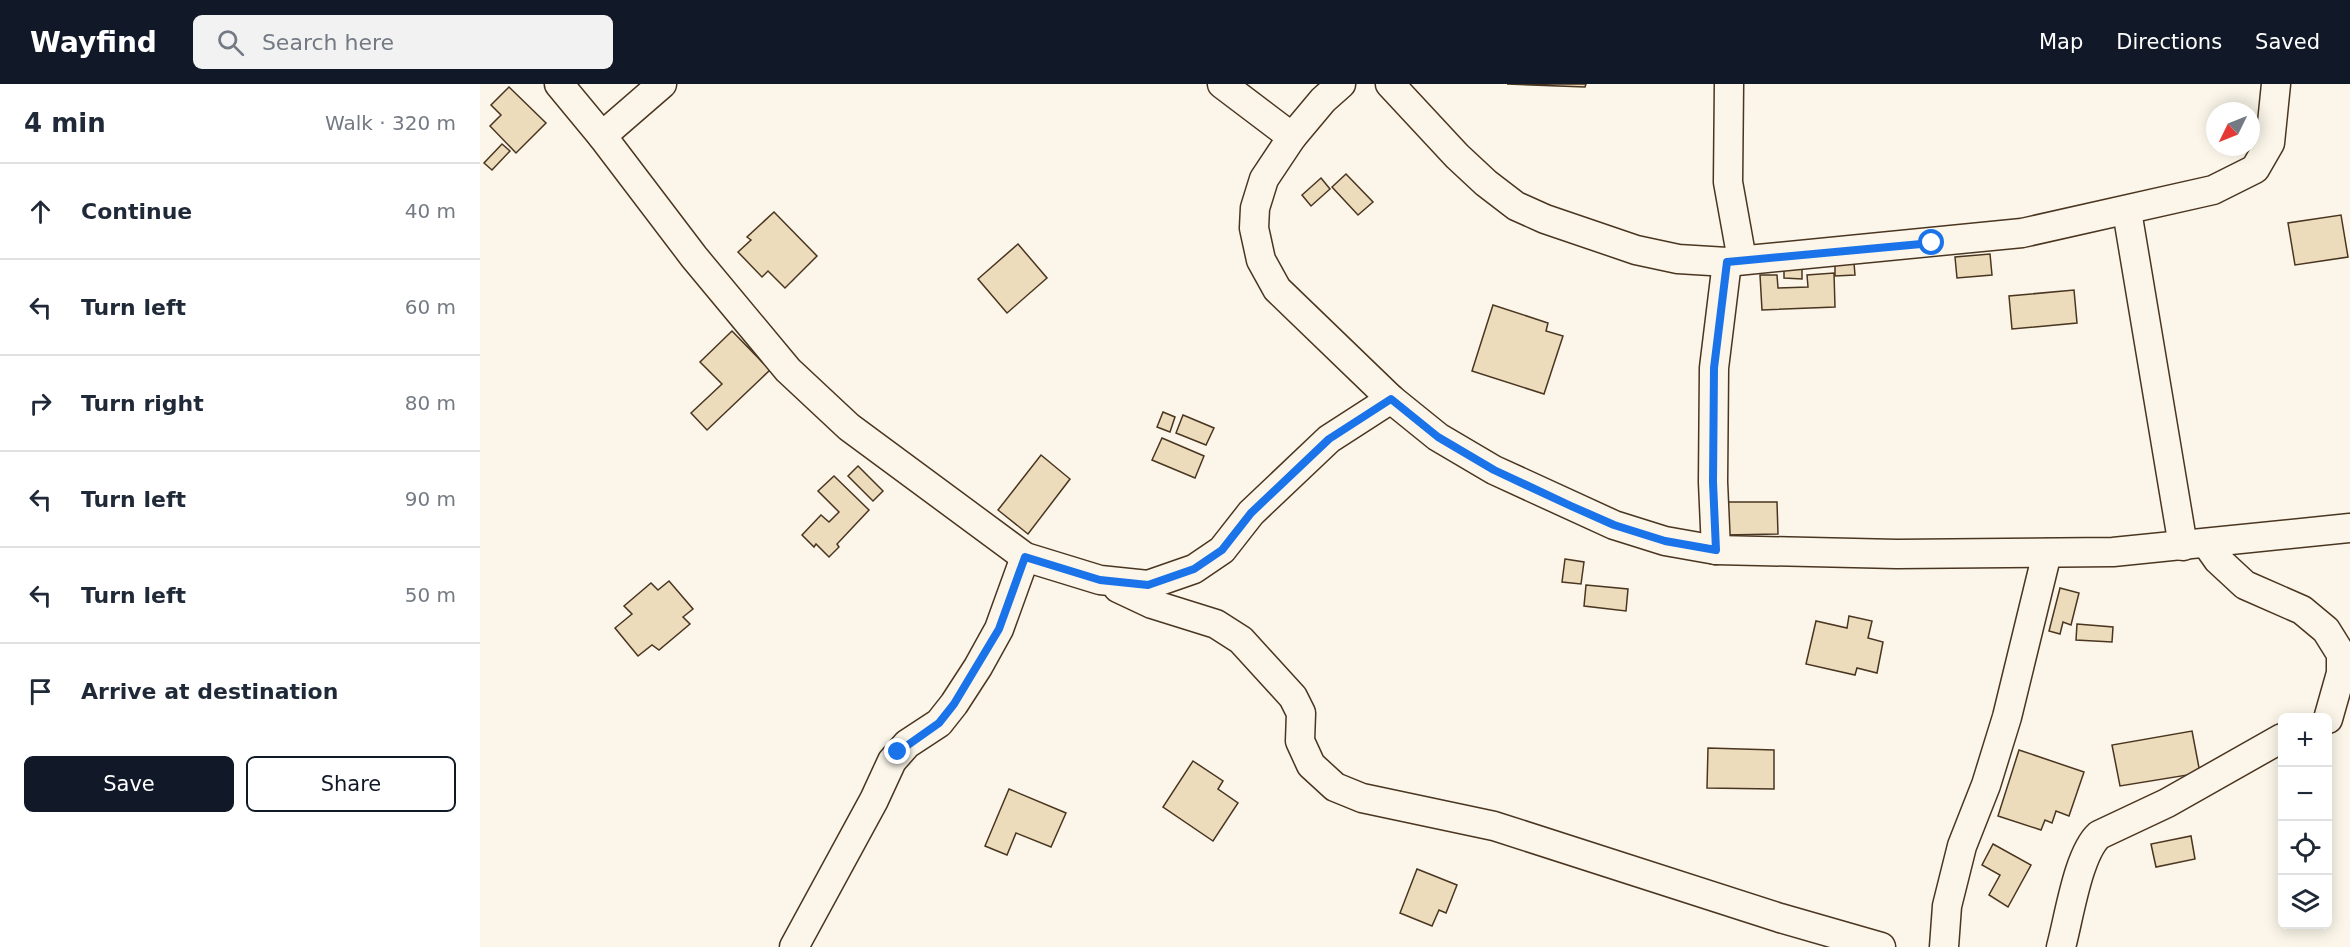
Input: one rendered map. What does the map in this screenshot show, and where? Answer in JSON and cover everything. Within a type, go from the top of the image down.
[{"type":"street","points":[[559,84],[602,136],[694,257],[788,370],[849,427],[1025,557],[1100,580],[1152,604],[1216,624],[1241,640],[1293,697],[1301,713],[1300,741],[1311,765],[1335,786],[1362,798],[1494,826],[1780,918],[1881,947]]},
{"type":"street","points":[[602,136],[662,84]]},
{"type":"street","points":[[1222,84],[1292,137]]},
{"type":"street","points":[[1341,84],[1323,100],[1292,137],[1264,178],[1256,208],[1254,228],[1261,260],[1277,289],[1329,342],[1391,399],[1438,437],[1494,470],[1614,525],[1665,541],[1716,550],[1831,553],[2113,552],[2350,528]]},
{"type":"street","points":[[1390,84],[1457,156],[1486,183],[1516,206],[1545,219],[1636,250],[1678,259],[1734,261],[2022,233],[2212,190],[2255,169],[2270,143],[2276,84]]},
{"type":"street","points":[[1716,550],[1713,482],[1714,368],[1734,261],[1728,182],[1729,84]]},
{"type":"street","points":[[2127,211],[2195,545],[2218,561],[2245,585],[2302,610],[2326,630],[2341,654],[2341,673],[2330,713]]},
{"type":"street","points":[[1100,580],[1148,585],[1194,569],[1222,550],[1251,513],[1329,439],[1391,399]]},
{"type":"street","points":[[1944,947],[1947,906],[1960,856],[2007,717],[2047,553]]},
{"type":"street","points":[[794,947],[874,800],[892,761],[907,744],[939,723],[978,668],[999,629],[1025,557]]},
{"type":"street","points":[[2332,718],[2350,716]]},
{"type":"street","points":[[2061,947],[2090,843],[2099,835],[2167,803],[2278,741]]},
{"type":"building","points":[[1507,84],[1586,84],[1585,87]]},
{"type":"building","points":[[509,87],[546,123],[516,153],[490,126],[501,115],[491,105]]},
{"type":"building","points":[[502,144],[510,151],[492,170],[484,163]]},
{"type":"building","points":[[1346,174],[1373,202],[1358,215],[1332,187]]},
{"type":"building","points":[[1321,178],[1330,189],[1311,206],[1302,195]]},
{"type":"building","points":[[774,212],[817,256],[785,288],[768,271],[762,277],[738,252],[751,240],[747,237]]},
{"type":"building","points":[[2341,215],[2348,257],[2295,265],[2288,223]]},
{"type":"building","points":[[1018,244],[1047,278],[1007,313],[978,279]]},
{"type":"building","points":[[1990,254],[1992,275],[1957,278],[1955,257]]},
{"type":"building","points":[[1784,263],[1802,264],[1802,279],[1784,278]]},
{"type":"building","points":[[1854,263],[1855,275],[1835,276],[1835,264]]},
{"type":"building","points":[[1834,273],[1835,307],[1762,310],[1760,275],[1777,275],[1778,288],[1808,287],[1807,275]]},
{"type":"building","points":[[2074,290],[2077,323],[2012,329],[2009,296]]},
{"type":"building","points":[[1493,305],[1548,323],[1546,331],[1563,336],[1544,394],[1472,371]]},
{"type":"building","points":[[732,331],[770,370],[707,430],[691,413],[722,384],[700,362]]},
{"type":"building","points":[[1163,412],[1175,417],[1170,432],[1157,427]]},
{"type":"building","points":[[1183,415],[1214,428],[1206,445],[1176,433]]},
{"type":"building","points":[[1162,438],[1204,456],[1195,478],[1152,460]]},
{"type":"building","points":[[1041,455],[1070,479],[1028,534],[998,510]]},
{"type":"building","points":[[858,466],[883,491],[873,501],[848,476]]},
{"type":"building","points":[[834,476],[869,510],[837,544],[839,547],[829,557],[816,544],[814,547],[802,535],[821,515],[829,522],[839,512],[818,491]]},
{"type":"building","points":[[1725,502],[1777,502],[1778,534],[1725,535]]},
{"type":"building","points":[[1565,559],[1584,562],[1581,584],[1562,582]]},
{"type":"building","points":[[669,581],[693,609],[683,617],[690,624],[659,650],[652,645],[638,656],[615,628],[632,614],[624,606],[651,583],[658,590]]},
{"type":"building","points":[[1586,585],[1628,589],[1626,611],[1584,606]]},
{"type":"building","points":[[2060,588],[2079,593],[2071,625],[2063,622],[2060,634],[2049,631]]},
{"type":"building","points":[[1849,616],[1872,621],[1868,638],[1883,642],[1877,673],[1857,668],[1855,675],[1806,664],[1816,621],[1847,628]]},
{"type":"building","points":[[2077,624],[2113,627],[2112,642],[2076,640]]},
{"type":"building","points":[[2192,731],[2200,773],[2120,786],[2112,745]]},
{"type":"building","points":[[1708,748],[1774,750],[1774,789],[1707,788]]},
{"type":"building","points":[[2019,750],[2084,772],[2069,816],[2056,811],[2052,823],[2045,820],[2041,830],[1998,816]]},
{"type":"building","points":[[1193,761],[1223,781],[1218,789],[1238,803],[1213,841],[1163,807]]},
{"type":"building","points":[[1009,789],[1066,813],[1051,847],[1016,833],[1007,855],[985,846]]},
{"type":"building","points":[[2191,836],[2195,859],[2156,867],[2151,844]]},
{"type":"building","points":[[1993,844],[2031,865],[2008,907],[1989,895],[2000,875],[1982,865]]},
{"type":"building","points":[[1417,869],[1457,885],[1446,913],[1439,910],[1432,926],[1400,913]]},
{"type":"route","points":[[898,752],[939,723],[978,668],[999,629],[1025,557],[1100,580],[1148,585],[1194,569],[1222,550],[1251,513],[1329,439],[1391,399],[1438,437],[1494,470],[1571,506],[1614,525],[1665,541],[1716,550],[1713,482],[1714,368],[1727,262],[1932,243]]}]
